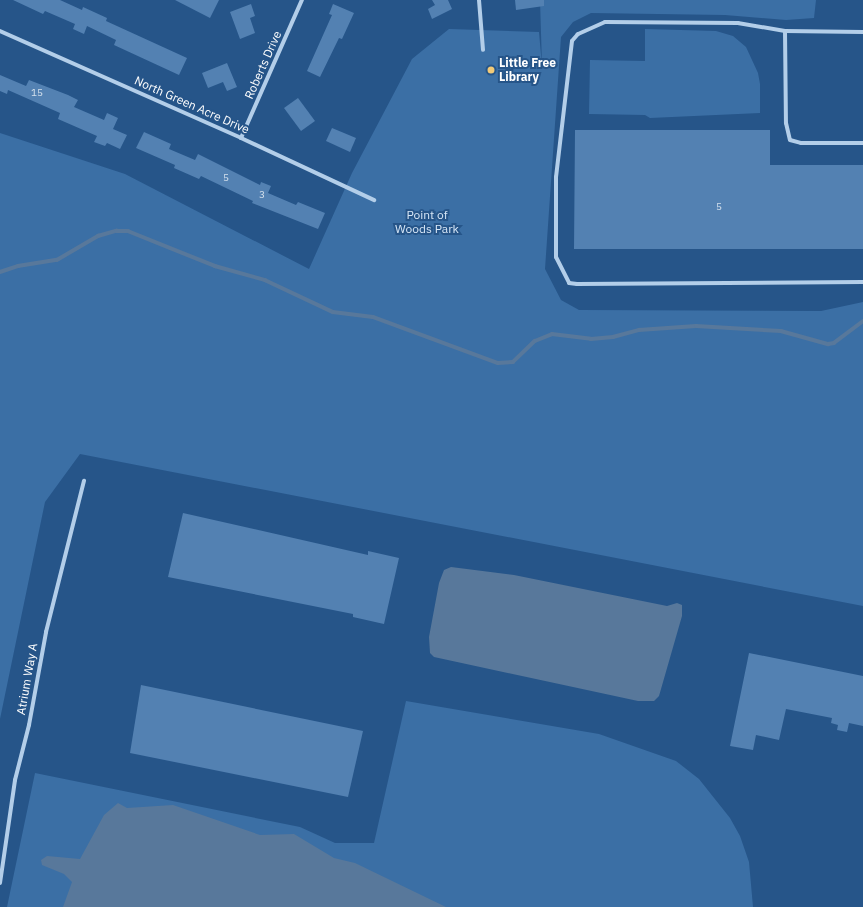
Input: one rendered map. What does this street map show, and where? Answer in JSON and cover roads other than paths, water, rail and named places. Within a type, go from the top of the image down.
[{"type":"street","name":"Roberts Drive","points":[[241,138],[301,0]]},
{"type":"street","points":[[479,0],[484,50]]},
{"type":"street","points":[[863,32],[786,32],[738,23],[605,22],[578,34],[572,41],[556,177],[556,257],[569,282],[576,284],[863,282]]},
{"type":"street","name":"North Green Acre Drive","points":[[0,31],[241,138],[374,200]]},
{"type":"street","points":[[786,32],[786,123],[790,140],[801,143],[863,143]]},
{"type":"street","name":"Atrium Way A","points":[[0,883],[15,780],[29,724],[43,646],[84,481]]},
{"type":"waterway","points":[[0,272],[18,266],[57,260],[98,236],[116,231],[128,231],[215,266],[265,280],[333,312],[373,317],[498,363],[513,362],[535,341],[552,334],[591,339],[613,337],[639,330],[696,326],[781,331],[828,344],[834,343],[863,321]]},
{"type":"place","name":"Little Free Library","points":[[491,70]]},
{"type":"park label","name":"Point of Woods Park","points":[[427,222]]}]
